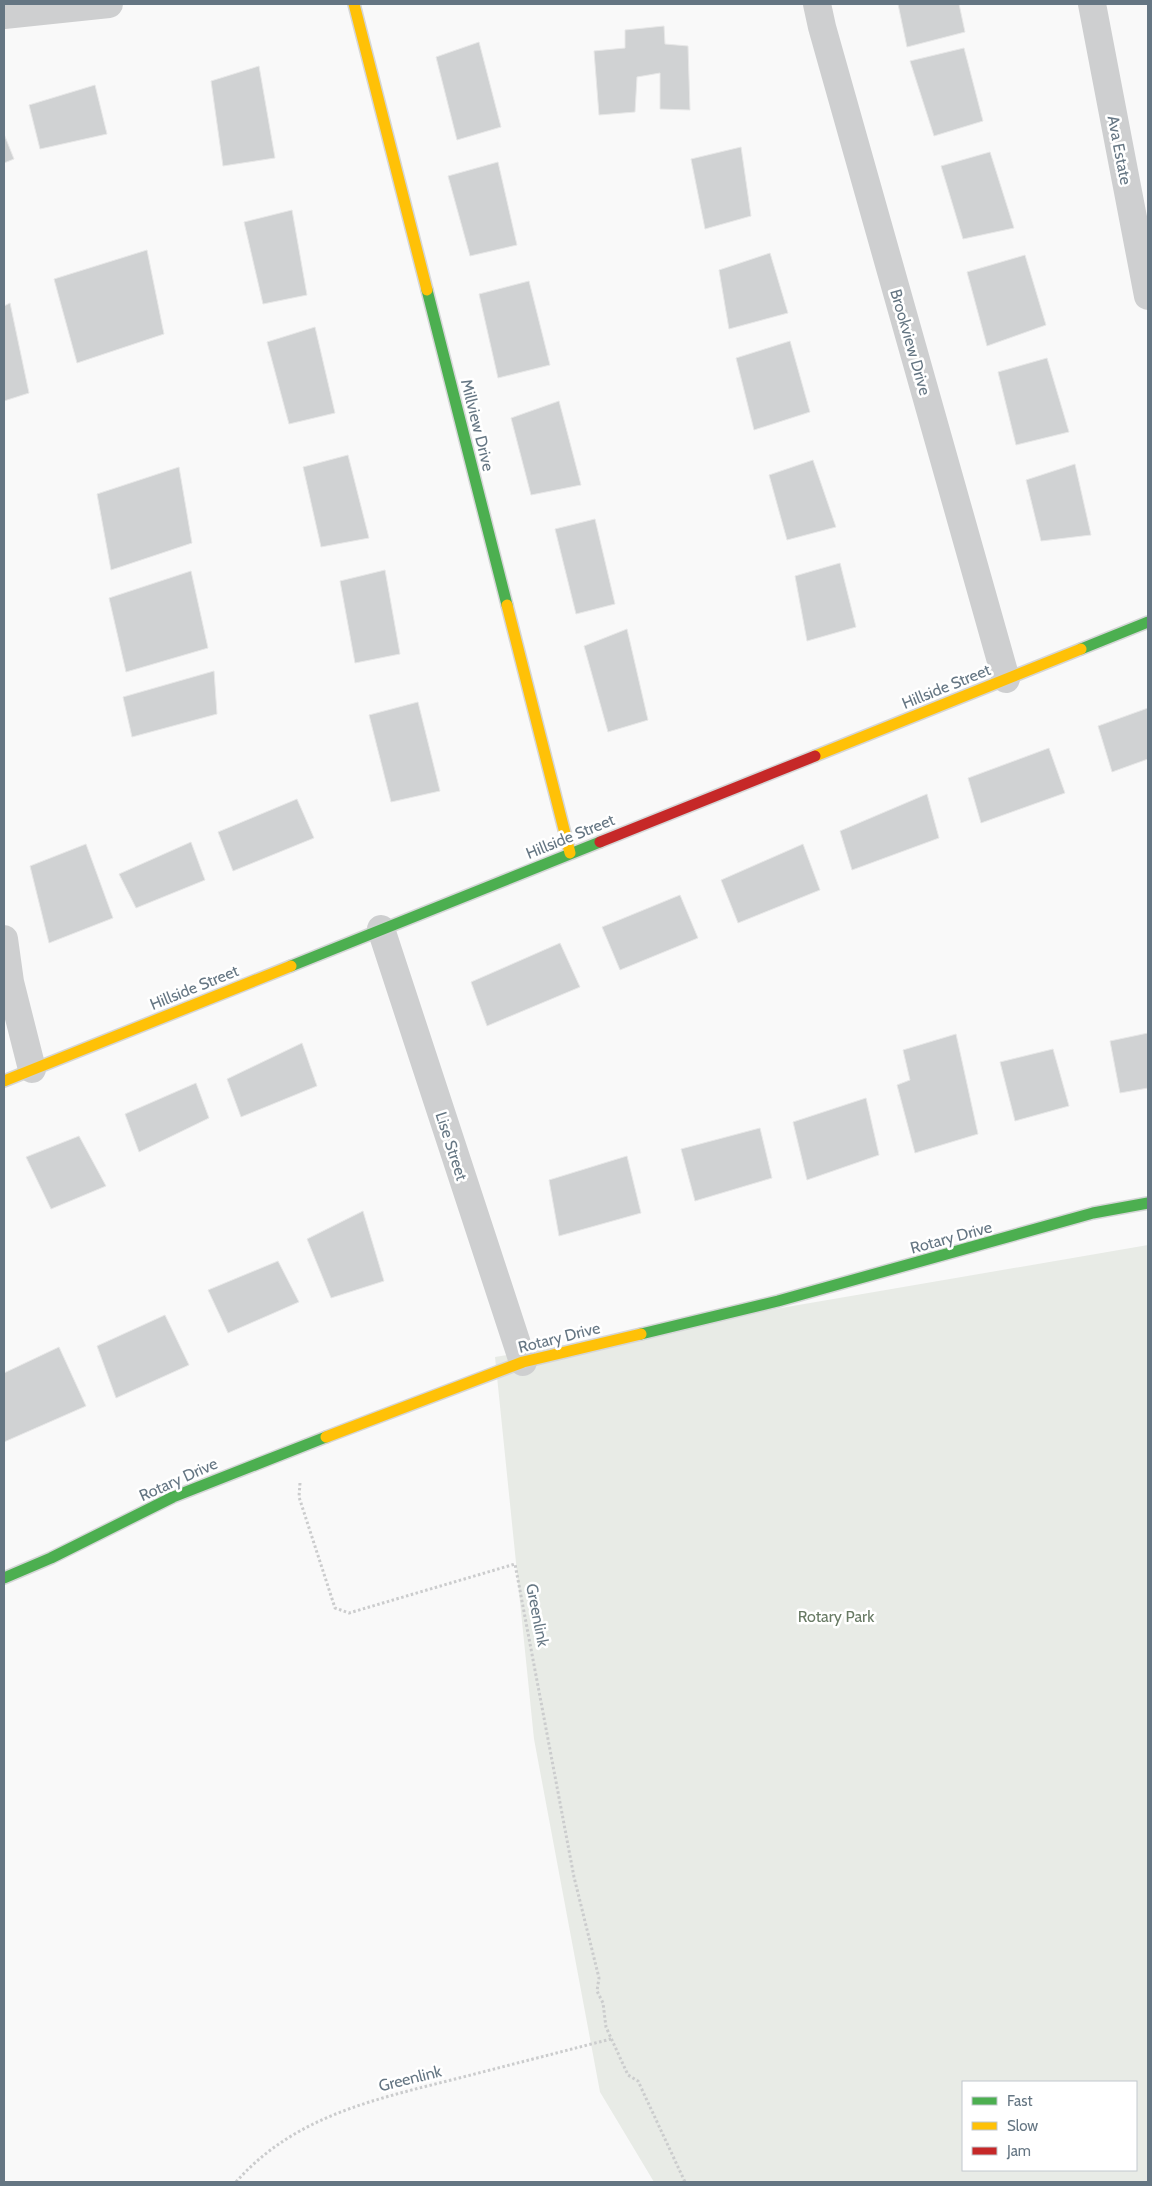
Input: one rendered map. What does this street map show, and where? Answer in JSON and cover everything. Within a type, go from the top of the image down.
[{"type":"street","points":[[4,15],[25,11],[109,4]]},
{"type":"street","name":"Millview Drive","points":[[354,4],[570,854]]},
{"type":"street","name":"Brookview Drive","points":[[817,4],[1006,679]]},
{"type":"street","name":"Ava Estate","points":[[1092,4],[1148,296]]},
{"type":"street","name":"Hillside Street","points":[[4,1081],[1148,622]]},
{"type":"street","name":"Lise Street","points":[[381,930],[523,1362]]},
{"type":"street","points":[[4,939],[10,982],[32,1069]]},
{"type":"street","name":"Rotary Drive","points":[[4,1578],[52,1558],[173,1497],[304,1444],[342,1432],[523,1362],[778,1301],[1093,1213],[1148,1203]]},
{"type":"path","name":"Greenlink","points":[[303,1480],[299,1485],[299,1497],[335,1608],[342,1611],[349,1613],[515,1564],[574,1877],[599,1978],[597,1991],[603,2003],[606,2027],[628,2074],[638,2081],[685,2182]]},
{"type":"path","name":"Greenlink","points":[[236,2182],[252,2165],[307,2126],[359,2104],[611,2039]]},
{"type":"green space","name":"Rotary Park","points":[[1148,1245],[1148,2182],[654,2182],[600,2092],[534,1739],[495,1357]]},
{"type":"building","points":[[898,4],[959,4],[965,32],[907,47]]},
{"type":"building","points":[[664,26],[665,44],[688,46],[690,110],[660,109],[660,73],[637,77],[635,112],[599,115],[594,51],[625,48],[625,30]]},
{"type":"building","points":[[479,42],[501,127],[457,140],[436,57]]},
{"type":"building","points":[[964,48],[983,121],[934,136],[910,61]]},
{"type":"building","points":[[259,66],[275,158],[223,166],[211,81]]},
{"type":"building","points":[[95,85],[107,134],[40,149],[29,105]]},
{"type":"building","points":[[4,134],[14,159],[4,163]]},
{"type":"building","points":[[741,147],[751,216],[705,229],[691,159]]},
{"type":"building","points":[[990,152],[1014,228],[963,239],[941,166]]},
{"type":"building","points":[[498,162],[517,245],[470,256],[448,176]]},
{"type":"building","points":[[292,210],[307,295],[263,304],[244,222]]},
{"type":"building","points":[[147,250],[164,334],[77,363],[54,279]]},
{"type":"building","points":[[770,253],[788,313],[729,329],[719,270]]},
{"type":"building","points":[[1025,255],[1046,325],[987,346],[967,272]]},
{"type":"building","points":[[529,281],[550,365],[498,378],[479,294]]},
{"type":"building","points":[[10,303],[29,393],[4,401],[4,306]]},
{"type":"building","points":[[315,327],[335,413],[289,424],[267,342]]},
{"type":"building","points":[[790,341],[810,412],[754,430],[736,358]]},
{"type":"building","points":[[1047,358],[1069,432],[1016,445],[998,372]]},
{"type":"building","points":[[559,401],[581,485],[531,495],[511,418]]},
{"type":"building","points":[[348,455],[369,538],[321,547],[303,467]]},
{"type":"building","points":[[813,460],[836,527],[787,540],[769,475]]},
{"type":"building","points":[[1075,464],[1091,535],[1041,541],[1026,480]]},
{"type":"building","points":[[179,467],[192,543],[111,570],[97,494]]},
{"type":"building","points":[[595,519],[615,604],[576,614],[555,529]]},
{"type":"building","points":[[840,563],[856,627],[807,641],[795,576]]},
{"type":"building","points":[[385,570],[400,654],[355,663],[340,581]]},
{"type":"building","points":[[191,571],[208,648],[126,672],[109,598]]},
{"type":"building","points":[[627,629],[648,720],[608,732],[584,646]]},
{"type":"building","points":[[214,671],[217,714],[132,737],[123,697]]},
{"type":"building","points":[[418,702],[440,791],[391,802],[369,715]]},
{"type":"building","points":[[1148,708],[1148,759],[1112,772],[1098,726]]},
{"type":"building","points":[[1049,748],[1065,793],[981,823],[968,778]]},
{"type":"building","points":[[927,794],[939,838],[852,870],[840,831]]},
{"type":"building","points":[[297,799],[314,838],[233,871],[218,832]]},
{"type":"building","points":[[191,842],[205,880],[136,908],[119,874]]},
{"type":"building","points":[[86,844],[113,918],[49,943],[30,866]]},
{"type":"building","points":[[803,844],[820,890],[738,923],[721,880]]},
{"type":"building","points":[[680,895],[698,938],[620,970],[602,927]]},
{"type":"building","points":[[560,943],[580,987],[487,1026],[471,982]]},
{"type":"building","points":[[1148,1033],[1148,1088],[1120,1093],[1110,1041]]},
{"type":"building","points":[[956,1034],[978,1134],[915,1153],[897,1085],[910,1080],[903,1050]]},
{"type":"building","points":[[302,1043],[317,1086],[241,1117],[227,1079]]},
{"type":"building","points":[[1053,1049],[1069,1106],[1015,1121],[1000,1062]]},
{"type":"building","points":[[196,1083],[209,1118],[139,1152],[125,1114]]},
{"type":"building","points":[[866,1098],[879,1155],[807,1180],[793,1122]]},
{"type":"building","points":[[760,1128],[772,1178],[695,1201],[681,1149]]},
{"type":"building","points":[[79,1136],[106,1186],[51,1209],[26,1157]]},
{"type":"building","points":[[627,1156],[641,1213],[559,1236],[549,1180]]},
{"type":"building","points":[[363,1211],[384,1281],[331,1298],[307,1239]]},
{"type":"building","points":[[278,1261],[299,1302],[228,1333],[208,1290]]},
{"type":"building","points":[[165,1315],[189,1365],[116,1398],[97,1346]]},
{"type":"building","points":[[59,1347],[86,1406],[4,1442],[4,1373]]},
{"type":"traffic: fast","points":[[427,290],[507,605]]},
{"type":"traffic: fast","points":[[1081,649],[1148,622]]},
{"type":"traffic: fast","points":[[291,966],[600,842]]},
{"type":"traffic: fast","points":[[641,1334],[778,1301],[1093,1213],[1148,1203]]},
{"type":"traffic: fast","points":[[4,1578],[51,1558],[173,1497],[326,1437]]},
{"type":"traffic: slow","points":[[354,4],[427,290]]},
{"type":"traffic: slow","points":[[507,605],[570,853]]},
{"type":"traffic: slow","points":[[815,756],[1081,649]]},
{"type":"traffic: slow","points":[[4,1081],[291,966]]},
{"type":"traffic: slow","points":[[326,1437],[523,1362],[641,1334]]},
{"type":"traffic: jam","points":[[600,842],[815,756]]}]
